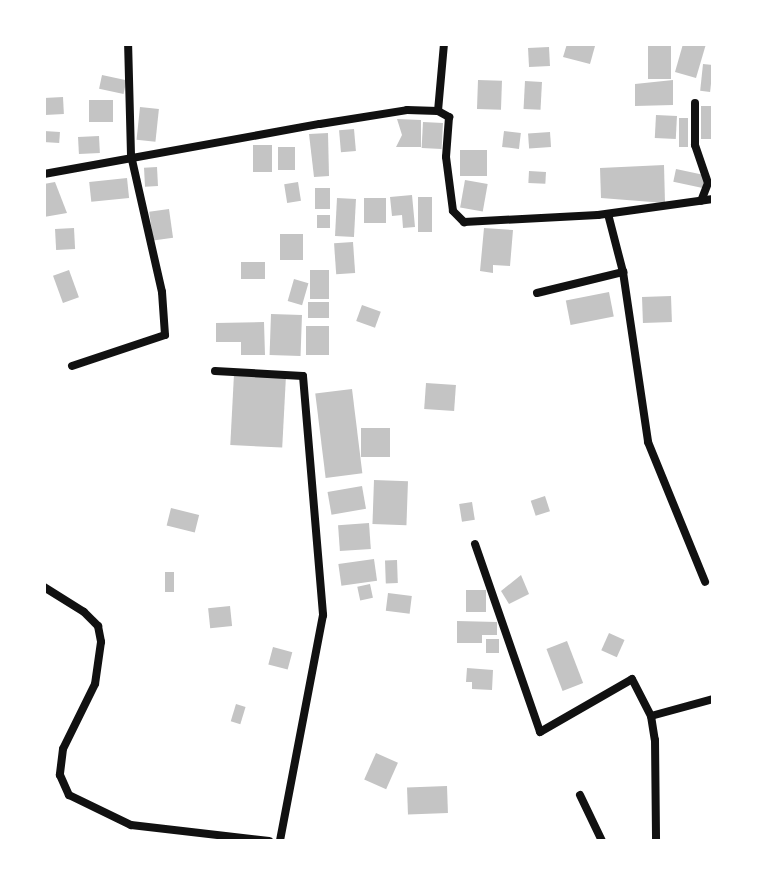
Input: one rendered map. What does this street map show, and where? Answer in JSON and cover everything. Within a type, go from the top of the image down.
[{"type":"street","points":[[72,366],[165,335],[162,292],[131,155],[128,44]]},
{"type":"street","points":[[438,111],[444,44]]},
{"type":"street","points":[[695,103],[695,145],[708,183],[701,201]]},
{"type":"street","points":[[44,174],[131,155],[407,110],[438,111],[449,117],[446,157],[458,220],[470,224],[608,214],[713,199]]},
{"type":"street","points":[[608,214],[623,272],[648,442],[705,582]]},
{"type":"street","points":[[537,293],[623,272]]},
{"type":"street","points":[[215,371],[303,376],[323,615],[280,841]]},
{"type":"street","points":[[475,544],[540,732],[632,679],[651,716],[656,841]]},
{"type":"street","points":[[44,587],[84,612],[98,626],[101,642],[95,684],[63,749],[60,775],[69,795],[131,825],[269,841]]},
{"type":"street","points":[[651,716],[713,699]]},
{"type":"street","points":[[580,795],[602,841]]},
{"type":"building","points":[[567,44],[595,46],[590,64],[563,57]]},
{"type":"building","points":[[648,44],[671,44],[671,79],[648,79]]},
{"type":"building","points":[[683,44],[706,44],[696,78],[675,72]]},
{"type":"building","points":[[549,47],[550,66],[529,67],[528,48]]},
{"type":"building","points":[[703,64],[713,65],[710,92],[700,91]]},
{"type":"building","points":[[102,75],[126,80],[124,94],[99,89]]},
{"type":"building","points":[[478,80],[502,81],[501,110],[477,109]]},
{"type":"building","points":[[673,80],[673,105],[635,106],[635,84]]},
{"type":"building","points":[[525,81],[542,82],[541,110],[524,109]]},
{"type":"building","points":[[63,97],[64,114],[45,115],[44,98]]},
{"type":"building","points":[[89,100],[113,100],[113,122],[89,122]]},
{"type":"building","points":[[701,106],[713,106],[713,139],[701,139]]},
{"type":"building","points":[[140,107],[159,109],[155,142],[137,140]]},
{"type":"building","points":[[656,115],[677,116],[676,139],[655,138]]},
{"type":"building","points":[[679,118],[688,118],[688,147],[679,147]]},
{"type":"building","points":[[397,119],[421,120],[421,147],[396,147],[402,135]]},
{"type":"building","points":[[423,122],[443,123],[442,149],[422,148]]},
{"type":"building","points":[[354,129],[356,151],[341,152],[339,130]]},
{"type":"building","points":[[44,131],[60,132],[59,143],[44,142]]},
{"type":"building","points":[[504,131],[521,133],[519,149],[502,147]]},
{"type":"building","points":[[550,132],[551,147],[529,148],[528,134]]},
{"type":"building","points":[[328,133],[329,176],[314,177],[309,134]]},
{"type":"building","points":[[99,136],[100,153],[79,154],[78,137]]},
{"type":"building","points":[[253,145],[272,145],[272,172],[253,172]]},
{"type":"building","points":[[278,147],[295,147],[295,170],[278,170]]},
{"type":"building","points":[[460,150],[487,150],[487,176],[460,176]]},
{"type":"building","points":[[664,165],[665,203],[601,198],[600,168]]},
{"type":"building","points":[[157,167],[158,186],[145,187],[144,168]]},
{"type":"building","points":[[676,169],[705,175],[703,188],[673,182]]},
{"type":"building","points":[[529,171],[546,172],[545,184],[528,183]]},
{"type":"building","points":[[127,178],[129,198],[91,202],[89,182]]},
{"type":"building","points":[[465,180],[488,184],[483,212],[460,208]]},
{"type":"building","points":[[55,182],[67,213],[44,217],[44,184]]},
{"type":"building","points":[[298,182],[301,201],[287,203],[284,184]]},
{"type":"building","points":[[315,188],[330,188],[330,209],[315,209]]},
{"type":"building","points":[[412,195],[415,227],[403,228],[402,215],[392,216],[390,197]]},
{"type":"building","points":[[418,197],[432,197],[432,232],[418,232]]},
{"type":"building","points":[[337,198],[356,199],[354,237],[335,236]]},
{"type":"building","points":[[364,198],[386,198],[386,223],[364,223]]},
{"type":"building","points":[[169,209],[173,238],[153,241],[149,212]]},
{"type":"building","points":[[317,215],[330,215],[330,228],[317,228]]},
{"type":"building","points":[[74,228],[75,249],[56,250],[55,229]]},
{"type":"building","points":[[484,228],[513,230],[510,266],[493,265],[493,273],[480,271]]},
{"type":"building","points":[[280,234],[303,234],[303,260],[280,260]]},
{"type":"building","points":[[353,242],[355,273],[336,274],[334,243]]},
{"type":"building","points":[[241,262],[265,262],[265,279],[241,279]]},
{"type":"building","points":[[69,270],[79,297],[63,303],[53,276]]},
{"type":"building","points":[[310,270],[329,270],[329,299],[310,299]]},
{"type":"building","points":[[294,279],[308,283],[302,305],[288,301]]},
{"type":"building","points":[[609,292],[614,317],[571,325],[566,300]]},
{"type":"building","points":[[671,296],[672,322],[643,323],[642,297]]},
{"type":"building","points":[[308,302],[329,302],[329,318],[308,318]]},
{"type":"building","points":[[362,305],[381,312],[375,328],[356,321]]},
{"type":"building","points":[[271,314],[302,315],[301,356],[270,355]]},
{"type":"building","points":[[264,322],[265,355],[241,355],[241,342],[216,342],[216,323]]},
{"type":"building","points":[[306,326],[329,326],[329,355],[306,355]]},
{"type":"building","points":[[234,374],[286,377],[282,448],[230,445]]},
{"type":"building","points":[[426,383],[456,385],[454,411],[424,409]]},
{"type":"building","points":[[352,389],[362,473],[326,478],[315,394]]},
{"type":"building","points":[[361,428],[390,428],[390,457],[361,457]]},
{"type":"building","points":[[374,480],[408,481],[406,525],[372,524]]},
{"type":"building","points":[[362,486],[366,509],[332,515],[328,492]]},
{"type":"building","points":[[545,496],[550,511],[536,516],[531,501]]},
{"type":"building","points":[[472,502],[475,520],[462,522],[459,504]]},
{"type":"building","points":[[171,508],[199,515],[195,532],[167,525]]},
{"type":"building","points":[[369,523],[371,549],[340,551],[338,525]]},
{"type":"building","points":[[374,559],[377,581],[341,586],[338,564]]},
{"type":"building","points":[[385,560],[397,560],[398,583],[386,583]]},
{"type":"building","points":[[165,572],[174,572],[174,592],[165,592]]},
{"type":"building","points":[[521,575],[529,594],[509,604],[501,591]]},
{"type":"building","points":[[370,584],[373,598],[360,600],[357,587]]},
{"type":"building","points":[[466,590],[486,590],[486,612],[466,612]]},
{"type":"building","points":[[388,593],[412,596],[410,614],[386,611]]},
{"type":"building","points":[[230,606],[232,626],[210,628],[208,608]]},
{"type":"building","points":[[457,621],[497,622],[497,635],[482,635],[482,643],[457,643]]},
{"type":"building","points":[[609,633],[625,640],[617,657],[601,650]]},
{"type":"building","points":[[486,639],[499,639],[499,653],[486,653]]},
{"type":"building","points":[[567,641],[583,683],[563,691],[546,649]]},
{"type":"building","points":[[273,647],[292,652],[288,670],[268,664]]},
{"type":"building","points":[[467,668],[493,670],[492,690],[472,689],[472,682],[466,682]]},
{"type":"building","points":[[236,704],[246,707],[240,724],[231,721]]},
{"type":"building","points":[[376,753],[398,763],[386,789],[364,779]]},
{"type":"building","points":[[447,786],[448,813],[408,814],[407,787]]}]
